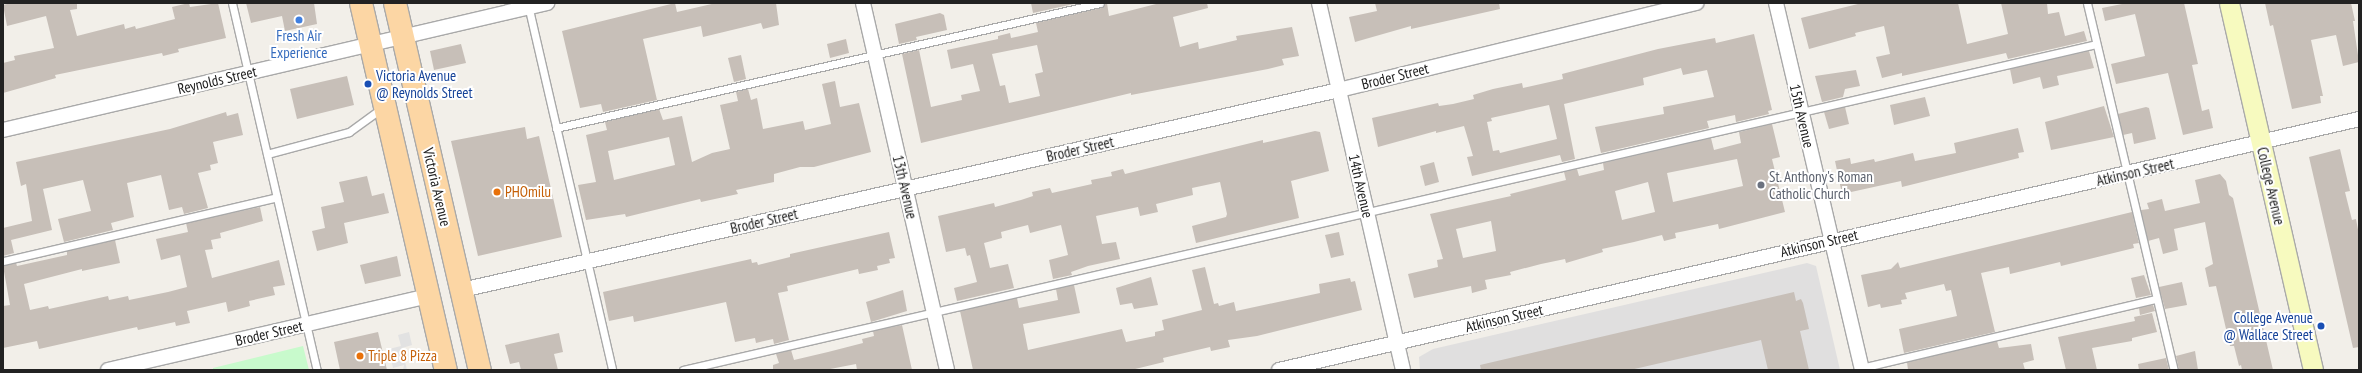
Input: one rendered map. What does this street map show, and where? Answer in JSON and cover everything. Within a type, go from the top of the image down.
[{"type":"main road","points":[[361,3],[446,370]]},
{"type":"main road","name":"Victoria Avenue","points":[[395,3],[480,370]]},
{"type":"street","name":"Reynolds Street","points":[[3,130],[403,37],[528,5],[547,3]]},
{"type":"street","name":"13th Avenue","points":[[864,3],[948,370]]},
{"type":"street","name":"14th Avenue","points":[[1319,3],[1403,370]]},
{"type":"street","name":"Broder Street","points":[[462,290],[1339,90],[1697,3]]},
{"type":"street","name":"15th Avenue","points":[[1776,3],[1861,369]]},
{"type":"street","name":"College Avenue","points":[[2229,3],[2313,370]]},
{"type":"street","name":"Atkinson Street","points":[[1279,370],[1831,240],[2261,144],[2359,119]]},
{"type":"street","name":"Broder Street","points":[[108,370],[429,296]]},
{"type":"lane","points":[[232,3],[317,370]]},
{"type":"lane","points":[[556,128],[1100,3]]},
{"type":"lane","points":[[2087,3],[2174,370]]},
{"type":"lane","points":[[528,5],[612,370]]},
{"type":"lane","points":[[683,370],[2096,44]]},
{"type":"lane","points":[[267,154],[349,132],[385,105]]},
{"type":"lane","points":[[3,261],[277,197]]},
{"type":"lane","points":[[1861,369],[2156,299]]},
{"type":"shaded area","points":[[1807,263],[1816,266],[1840,370],[1420,370],[1419,357],[1433,349]]},
{"type":"shaded area","points":[[409,332],[412,345],[402,348],[407,370],[403,370],[404,365],[393,368],[389,349],[401,346],[398,335]]},
{"type":"green space","points":[[303,346],[309,370],[213,370],[213,368]]},
{"type":"building","points":[[11,3],[77,3],[77,9],[70,10],[77,36],[124,24],[125,29],[135,26],[136,29],[175,19],[172,7],[189,3],[190,7],[218,3],[226,38],[178,49],[179,52],[163,56],[162,53],[55,75],[56,78],[3,93],[3,63],[15,60],[14,56],[54,48],[46,16],[7,26],[3,5]]},
{"type":"building","name":"Fresh Air Experience","points":[[246,3],[314,3],[317,24],[285,31],[282,16],[251,23]]},
{"type":"building","points":[[675,3],[677,12],[716,3],[776,3],[779,25],[763,29],[761,23],[703,37],[701,26],[643,39],[657,100],[603,112],[601,104],[580,108],[562,31]]},
{"type":"building","points":[[1031,3],[1078,3],[1033,13]]},
{"type":"building","points":[[1105,3],[1107,3],[1109,16],[1160,3],[1207,3],[1208,8],[1173,17],[1180,47],[1198,42],[1199,49],[1237,40],[1236,36],[1292,27],[1299,56],[1282,59],[1284,65],[1268,69],[1131,95],[1131,93],[921,143],[902,54],[919,50],[931,107],[962,100],[961,95],[980,91],[973,64],[951,69],[947,50],[998,39],[998,36],[1010,33],[1011,38],[1038,32],[1036,23],[1101,8]],"holes":[[[1037,45],[1043,72],[1035,74],[1040,96],[1009,103],[1005,85],[1000,86],[992,54]]]},
{"type":"building","points":[[1375,3],[1499,3],[1500,9],[1411,29],[1411,26],[1355,42],[1349,17],[1377,11]]},
{"type":"building","points":[[1862,3],[1958,3],[1967,44],[2008,34],[2001,3],[2047,3],[2048,14],[2059,12],[2065,36],[2084,31],[2087,41],[2008,59],[2006,53],[1902,76],[1902,73],[1882,78],[1876,57],[1890,54],[1884,26],[1855,33],[1856,36],[1809,49],[1801,18]]},
{"type":"building","points":[[2127,3],[2184,3],[2198,64],[2192,65],[2202,111],[2209,109],[2213,128],[2183,135],[2168,73],[2116,84],[2111,64],[2145,56],[2135,14],[2105,21],[2102,8]]},
{"type":"building","points":[[2265,3],[2351,3],[2355,21],[2353,21],[2359,62],[2343,66],[2336,35],[2311,40],[2323,96],[2320,96],[2321,103],[2292,109],[2273,25],[2270,26]]},
{"type":"building","points":[[940,13],[944,15],[947,30],[916,37],[917,40],[899,44],[895,24]]},
{"type":"building","points":[[1754,34],[1772,110],[1768,111],[1769,114],[1736,122],[1735,115],[1707,121],[1709,128],[1601,153],[1595,127],[1664,114],[1663,107],[1714,97],[1707,70],[1683,75],[1681,68],[1643,78],[1644,85],[1564,104],[1575,159],[1562,162],[1560,155],[1472,176],[1467,157],[1473,156],[1464,126],[1436,133],[1436,131],[1378,147],[1372,118],[1438,103],[1439,106],[1453,104],[1474,99],[1473,95],[1522,83],[1523,88],[1563,79],[1562,74],[1658,49],[1715,38],[1716,43]],"holes":[[[1549,105],[1557,139],[1500,153],[1499,150],[1493,151],[1487,122],[1492,121],[1491,118]]]},
{"type":"building","points":[[846,39],[849,53],[830,58],[827,44]]},
{"type":"building","points":[[461,44],[466,63],[434,70],[430,51]]},
{"type":"building","points":[[2089,51],[2094,68],[2057,76],[2059,85],[2043,89],[2040,77],[2013,84],[2010,69]]},
{"type":"building","points":[[741,55],[746,79],[734,82],[728,58]]},
{"type":"building","points":[[1856,70],[1860,86],[1845,89],[1843,97],[1822,102],[1815,76]]},
{"type":"building","points":[[347,76],[354,105],[297,119],[290,89]]},
{"type":"building","points":[[835,81],[840,107],[859,103],[871,152],[814,167],[800,167],[774,174],[774,182],[736,190],[738,194],[701,202],[700,199],[626,217],[625,214],[586,220],[578,185],[596,182],[586,135],[607,130],[605,122],[659,109],[663,120],[682,116],[692,162],[712,153],[730,149],[720,105],[738,101],[736,92],[748,89],[751,100],[757,98],[763,129],[803,121],[805,130],[831,124],[822,84]],"holes":[[[669,137],[675,165],[614,180],[608,151]]]},
{"type":"building","points":[[1925,97],[1930,116],[1894,125],[1890,105]]},
{"type":"building","points":[[2104,106],[2114,137],[2051,150],[2045,122]]},
{"type":"building","points":[[1845,107],[1849,124],[1829,129],[1824,112]]},
{"type":"building","points":[[2146,107],[2149,108],[2156,139],[2134,144],[2132,133],[2123,135],[2118,114]]},
{"type":"building","points":[[226,112],[227,116],[238,113],[243,135],[213,142],[218,163],[210,165],[211,170],[198,173],[208,208],[184,214],[182,207],[169,210],[161,175],[127,183],[134,217],[111,223],[113,230],[64,242],[58,219],[91,211],[83,180],[43,189],[52,230],[11,240],[14,253],[3,256],[3,228],[32,221],[26,184],[21,186],[16,162],[170,129]]},
{"type":"building","points":[[1772,124],[1780,157],[1772,159],[1785,212],[1719,229],[1718,224],[1675,233],[1676,238],[1664,241],[1662,235],[1602,249],[1603,252],[1566,263],[1565,259],[1510,272],[1511,275],[1485,280],[1487,289],[1472,293],[1471,286],[1414,298],[1408,274],[1438,267],[1437,260],[1443,259],[1430,214],[1511,196],[1510,194],[1566,180],[1564,172],[1577,169],[1579,176],[1604,170],[1603,163],[1711,138],[1714,150],[1741,143],[1739,132]],"holes":[[[1737,159],[1743,186],[1673,202],[1667,173]],[[1648,182],[1655,212],[1622,220],[1615,191]],[[1491,221],[1496,251],[1463,258],[1456,229]]]},
{"type":"building","points":[[525,127],[527,139],[539,136],[562,237],[478,256],[451,141]]},
{"type":"building","points":[[2018,128],[2024,152],[2018,153],[2019,158],[1902,187],[1901,181],[1842,194],[1835,161],[1850,158],[1851,164],[1874,159],[1875,162],[1913,153],[1915,161],[1956,153],[1954,143]]},
{"type":"building","points":[[1315,131],[1320,132],[1329,171],[1291,181],[1299,218],[1196,243],[1192,226],[1226,217],[1227,214],[1220,182],[1192,188],[1193,195],[1156,204],[1158,212],[1140,216],[1138,207],[1096,216],[1102,244],[1116,242],[1120,259],[1088,266],[1071,272],[1072,275],[1053,279],[1049,260],[1068,255],[1061,225],[1030,233],[1028,225],[1001,232],[1002,238],[984,243],[990,268],[1008,264],[1014,288],[957,301],[954,288],[977,282],[970,255],[967,256],[965,248],[946,252],[938,216],[994,203],[995,207],[1033,196],[1032,192],[1050,188],[1052,193],[1092,184],[1091,180],[1112,176],[1111,172],[1123,169],[1125,174],[1263,140],[1263,143]]},
{"type":"building","points":[[2340,149],[2350,191],[2345,192],[2352,220],[2356,219],[2359,235],[2359,347],[2353,348],[2309,157]]},
{"type":"building","points":[[1434,162],[1439,182],[1425,186],[1420,166]]},
{"type":"building","points":[[2220,174],[2226,181],[2229,195],[2233,198],[2273,370],[2242,370],[2241,365],[2239,366],[2234,346],[2230,346],[2216,286],[2209,287],[2205,268],[2213,264],[2205,222],[2174,229],[2178,250],[2163,254],[2159,238],[2148,241],[2141,210],[2149,209],[2147,203],[2162,199],[2165,211],[2200,203],[2195,180]]},
{"type":"building","points":[[367,176],[372,196],[384,193],[389,213],[344,223],[348,243],[317,251],[312,231],[325,228],[321,207],[344,202],[339,182]]},
{"type":"building","points":[[260,207],[263,221],[220,233],[221,238],[211,240],[213,249],[205,250],[212,278],[279,260],[285,285],[273,287],[275,295],[249,301],[250,306],[228,312],[226,302],[187,311],[190,323],[176,326],[175,322],[138,330],[137,327],[39,349],[37,341],[3,348],[3,306],[10,305],[3,266],[16,263],[17,266],[67,255],[67,251],[115,240],[120,263],[82,271],[82,269],[24,284],[30,310],[48,306],[49,309],[108,296],[109,300],[128,296],[129,300],[168,292],[187,287],[180,255],[161,260],[156,239],[188,232],[186,223]]},
{"type":"building","points":[[2132,212],[2139,243],[2133,244],[2134,248],[2061,266],[2060,262],[2010,274],[2009,267],[1981,273],[1995,332],[1904,353],[1899,329],[1957,316],[1951,290],[1946,291],[1944,284],[1905,293],[1907,299],[1901,300],[1902,304],[1881,308],[1880,304],[1868,307],[1861,275],[1891,269],[1898,262],[1900,268]]},
{"type":"building","points":[[889,232],[895,258],[889,259],[890,263],[877,266],[878,270],[859,274],[858,269],[787,286],[788,291],[778,293],[789,340],[774,344],[773,339],[756,343],[755,338],[735,342],[726,302],[634,322],[633,316],[609,321],[603,292],[751,259],[752,263],[757,262],[758,265],[790,257],[790,254]]},
{"type":"building","points":[[1339,232],[1344,255],[1331,258],[1325,235]]},
{"type":"building","points":[[397,256],[401,276],[365,284],[360,265]]},
{"type":"building","points":[[1205,267],[1214,304],[1218,303],[1219,306],[1234,302],[1236,311],[1320,293],[1319,284],[1350,278],[1351,282],[1355,281],[1362,310],[1257,336],[1228,340],[1230,347],[1211,351],[1210,347],[1163,358],[1164,362],[1131,370],[973,370],[960,311],[1017,298],[1019,308],[1058,300],[1056,289],[1074,285],[1080,313],[1023,324],[1028,350],[1122,329],[1126,342],[1155,336],[1155,332],[1164,330],[1162,320],[1202,310],[1192,270]]},
{"type":"building","points":[[2144,275],[2151,295],[2136,298],[2131,278]]},
{"type":"building","points":[[1151,277],[1158,305],[1134,309],[1132,303],[1120,305],[1116,288]]},
{"type":"building","points":[[2182,282],[2187,305],[2165,309],[2159,287]]},
{"type":"building","points":[[903,290],[907,311],[871,322],[866,302]]},
{"type":"building","points":[[1794,292],[1796,301],[1801,299],[1803,303],[1809,329],[1800,331],[1809,370],[1768,370],[1761,340],[1630,370],[1481,370],[1480,365]]},
{"type":"building","points":[[2153,305],[2155,311],[2140,315],[2139,308]]},
{"type":"building","points":[[2152,313],[2157,332],[2132,338],[2132,341],[2092,348],[2097,370],[2066,370],[2058,337],[2135,321],[2134,317]]},
{"type":"building","points":[[902,325],[912,370],[857,370],[856,364],[825,370],[773,370],[773,365],[779,363],[776,354],[791,350],[794,360],[863,343],[862,339],[874,336],[873,331]]},
{"type":"building","name":"Triple 8 Pizza","points":[[378,332],[387,370],[340,370],[334,342]]},
{"type":"building","points":[[559,333],[563,352],[554,354],[558,370],[521,370],[519,362],[510,364],[505,345]]},
{"type":"building","points":[[1997,341],[1999,348],[2031,344],[2034,360],[2023,363],[2025,370],[1908,370],[1907,362]]},
{"type":"building","points":[[2195,351],[2198,370],[2179,370],[2176,356]]},
{"type":"building","points":[[2166,358],[2169,370],[2139,370],[2138,364]]},
{"type":"place","name":"Fresh Air Experience","points":[[299,20]]},
{"type":"place","name":"Victoria Avenue @ Reynolds Street","points":[[368,84]]},
{"type":"place","name":"St. Anthony's Roman Catholic Church","points":[[1761,185]]},
{"type":"place","name":"PHOmilu","points":[[497,192]]},
{"type":"place","name":"College Avenue @ Wallace Street","points":[[2321,326]]},
{"type":"place","name":"Triple 8 Pizza","points":[[360,356]]}]
